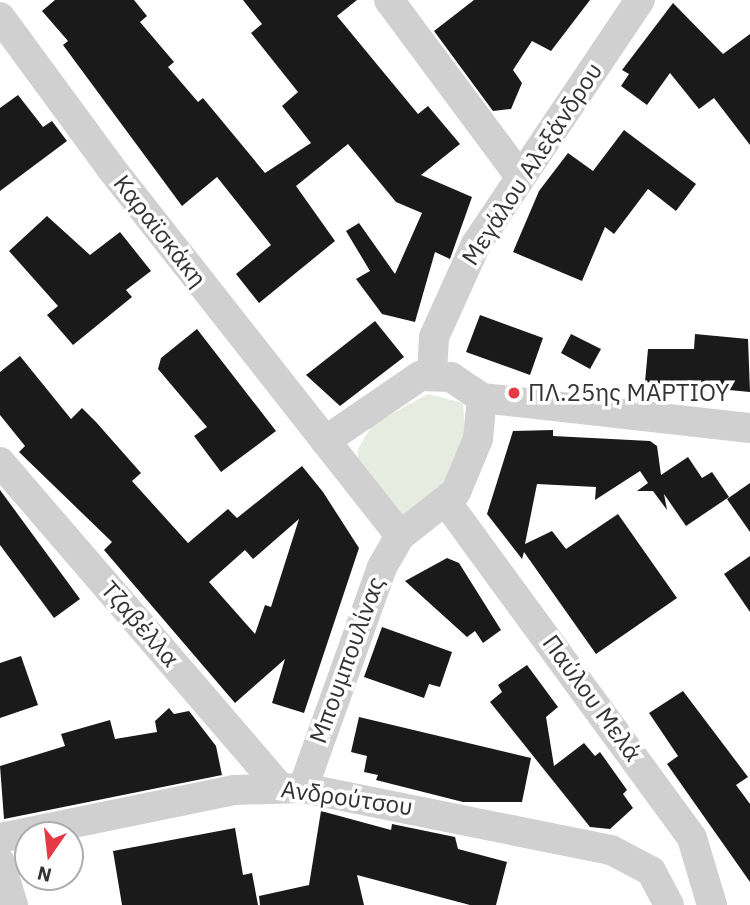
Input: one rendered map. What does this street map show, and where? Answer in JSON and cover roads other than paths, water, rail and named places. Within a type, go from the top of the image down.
[{"type":"street","points":[[388,0],[519,175]]},
{"type":"street","name":"Μεγάλου Αλεξάνδρου","points":[[432,375],[434,337],[446,308],[519,175],[640,0]]},
{"type":"street","name":"Καραϊσκάκη","points":[[0,17],[400,537]]},
{"type":"street","points":[[326,441],[403,384],[432,375],[467,383],[482,398],[750,428]]},
{"type":"street","points":[[400,537],[447,503],[478,439],[482,398]]},
{"type":"street","name":"Τζαβέλλα","points":[[0,462],[291,787]]},
{"type":"street","name":"Παύλου Μελά","points":[[447,503],[692,838],[712,905]]},
{"type":"street","name":"Μπουμπουλίνας","points":[[291,787],[382,567],[400,537]]},
{"type":"street","name":"Ανδρούτσου","points":[[0,838],[234,790],[291,787],[611,850],[651,871],[669,905]]},
{"type":"street","points":[[0,862],[13,905]]},
{"type":"place","name":"ΠΛ.25ης ΜΑΡΤΙΟΥ","points":[[514,393]]}]
